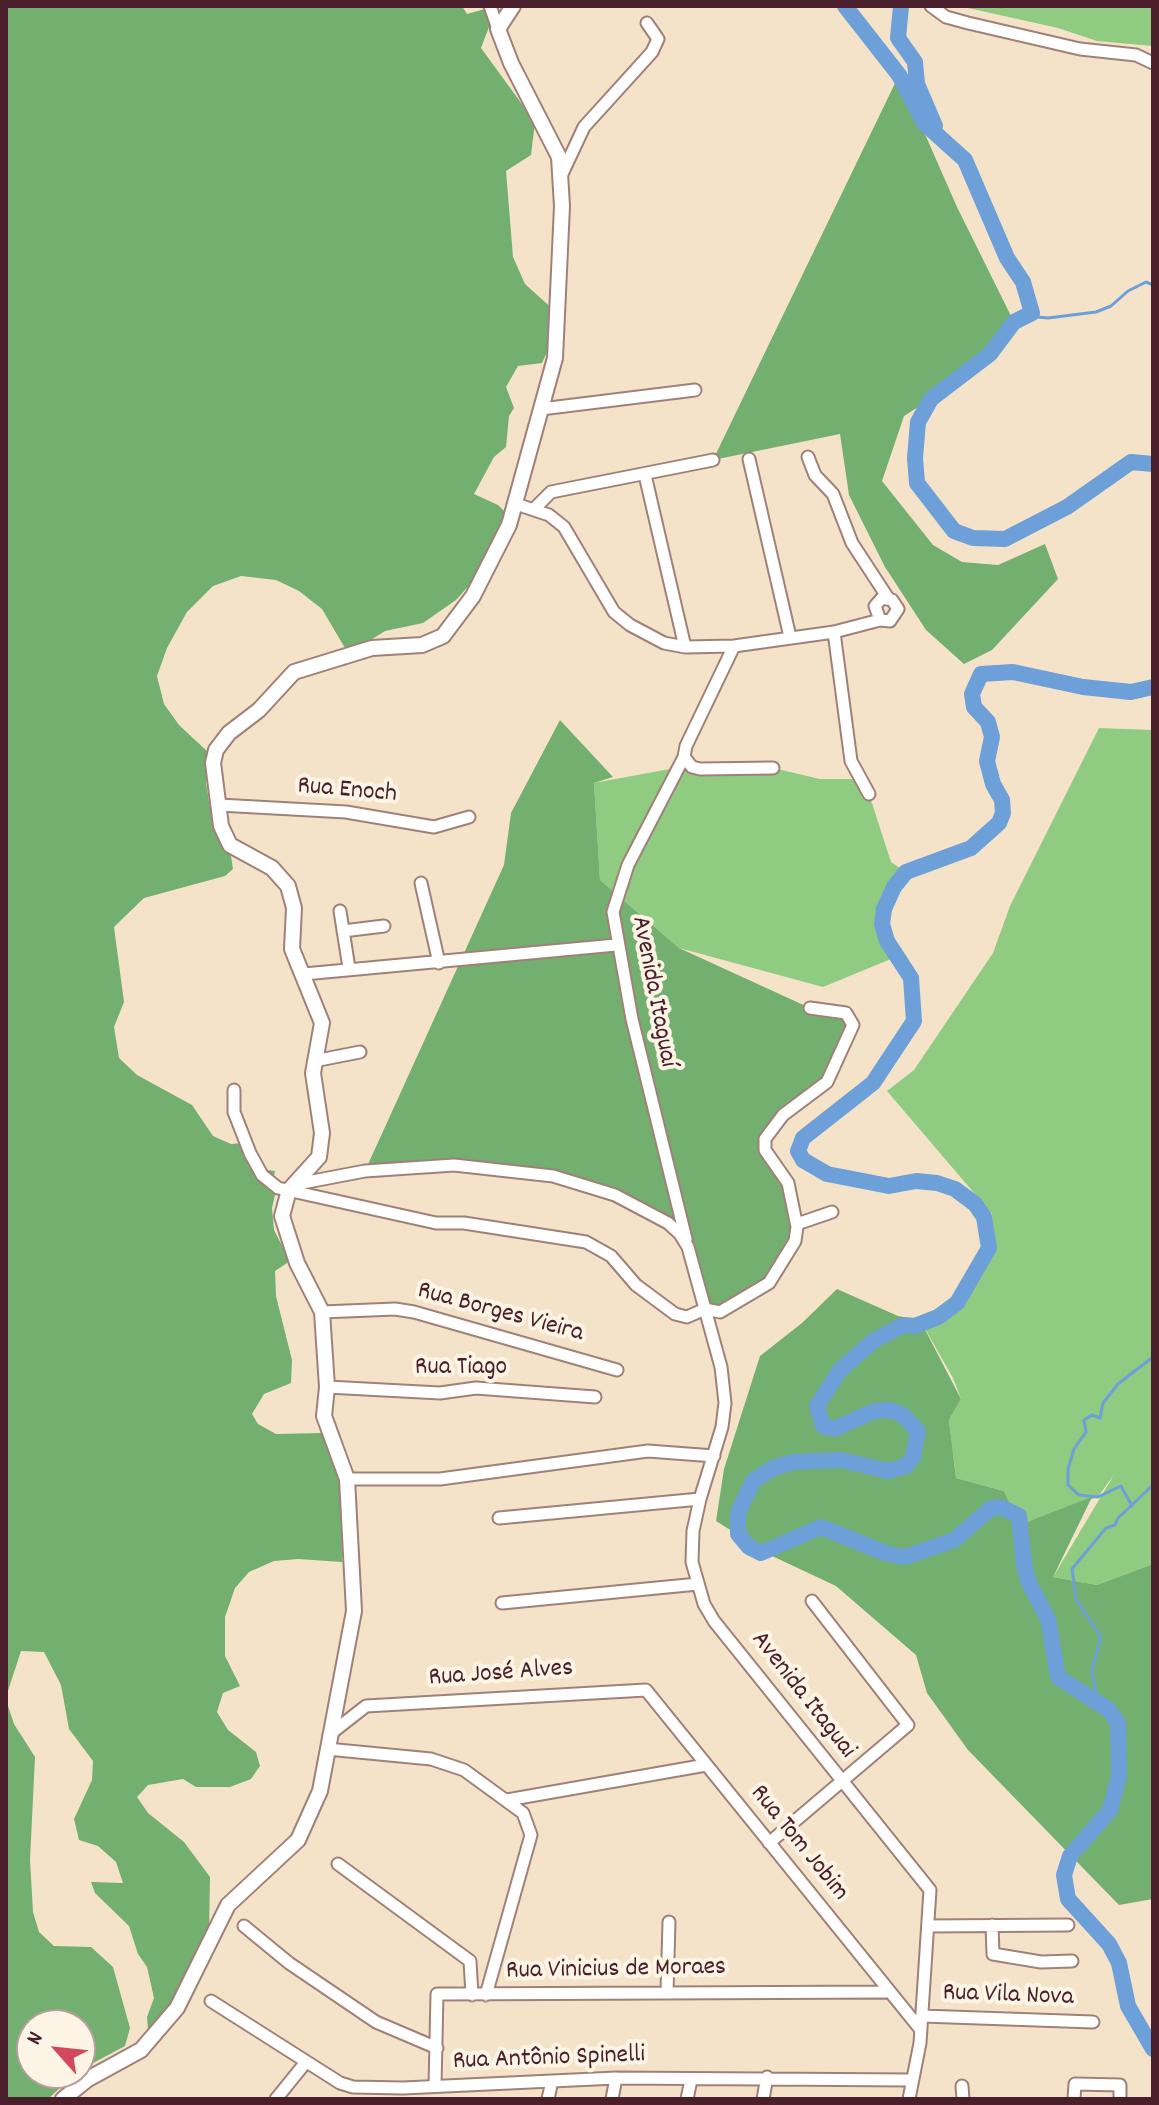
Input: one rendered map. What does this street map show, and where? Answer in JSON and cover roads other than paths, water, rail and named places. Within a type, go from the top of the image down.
[{"type":"street","points":[[63,2099],[88,2079],[141,2050],[177,2008],[228,1905],[298,1840],[320,1791],[354,1611],[347,1479],[324,1416],[327,1387],[322,1312],[284,1229],[284,1201],[319,1157],[322,1140],[314,1061],[322,1023],[292,949],[294,908],[288,886],[272,868],[230,845],[221,826],[213,763],[216,750],[229,733],[259,710],[294,672],[372,648],[422,645],[443,636],[489,568],[516,504],[555,358],[561,249],[560,182],[556,150],[511,63],[490,6]]},
{"type":"street","points":[[498,29],[513,6]]},
{"type":"street","points":[[931,6],[946,17],[968,23],[1080,49],[1136,55],[1153,63]]},
{"type":"street","points":[[560,182],[571,148],[584,127],[652,52],[658,39],[647,23]]},
{"type":"street","points":[[541,409],[695,390]]},
{"type":"street","points":[[516,504],[534,509],[564,527],[614,612],[650,638],[685,647],[734,646],[834,632],[880,620],[890,621],[897,614],[896,604],[888,598],[852,543],[833,494],[815,475],[808,457]]},
{"type":"street","points":[[749,459],[790,637]]},
{"type":"street","points":[[534,509],[551,492],[713,460]]},
{"type":"street","points":[[645,475],[685,647]]},
{"type":"street","points":[[880,620],[875,606],[888,598]]},
{"type":"street","points":[[834,632],[851,761],[869,794]]},
{"type":"street","name":"Avenida Itaguaí","points":[[705,1309],[616,945],[613,912],[628,865],[684,757],[686,746],[714,694],[734,646]]},
{"type":"street","points":[[684,757],[692,767],[700,769],[773,768]]},
{"type":"street","name":"Rua Enoch","points":[[219,805],[346,812],[434,827],[469,817]]},
{"type":"street","points":[[421,883],[439,963]]},
{"type":"street","points":[[340,911],[349,968]]},
{"type":"street","points":[[343,931],[384,926]]},
{"type":"street","points":[[304,974],[616,945]]},
{"type":"street","points":[[293,1187],[436,1223],[464,1223],[586,1242],[611,1256],[636,1285],[675,1314],[687,1317],[705,1309],[720,1312],[769,1283],[791,1251],[797,1224],[788,1183],[765,1150],[765,1139],[783,1115],[827,1082],[853,1025],[846,1013],[810,1008]]},
{"type":"street","points":[[314,1061],[360,1052]]},
{"type":"street","points":[[234,1090],[234,1112],[250,1153],[262,1175],[278,1188],[365,1171],[454,1165],[553,1176],[628,1202],[668,1223],[688,1247]]},
{"type":"street","points":[[797,1224],[832,1212]]},
{"type":"street","name":"Rua Borges Vieira","points":[[322,1312],[395,1309],[414,1312],[617,1370]]},
{"type":"street","points":[[499,1518],[700,1499],[722,1427],[725,1385],[705,1309]]},
{"type":"street","name":"Rua Tiago","points":[[327,1387],[440,1393],[476,1388],[595,1397]]},
{"type":"street","points":[[347,1479],[440,1479],[648,1451],[714,1456]]},
{"type":"street","name":"Avenida Itaguai","points":[[700,1499],[693,1531],[692,1562],[714,1621],[930,1890],[921,2030],[909,2099]]},
{"type":"street","points":[[502,1603],[698,1584]]},
{"type":"street","points":[[769,1843],[908,1725],[812,1601]]},
{"type":"street","name":"Rua José Alves","points":[[328,1742],[366,1706],[639,1688]]},
{"type":"street","name":"Rua Tom Jobim","points":[[639,1688],[652,1694],[887,1992],[921,2030]]},
{"type":"street","points":[[328,1742],[373,1753],[442,1763],[464,1770],[523,1813],[531,1835],[486,1995]]},
{"type":"street","points":[[507,1800],[706,1765]]},
{"type":"street","points":[[338,1864],[470,1961],[472,1995]]},
{"type":"street","points":[[667,1992],[669,1922]]},
{"type":"street","points":[[992,1925],[993,1954],[1041,1962],[1072,1961]]},
{"type":"street","points":[[928,1926],[1068,1925]]},
{"type":"street","points":[[244,1926],[289,1963],[376,2022],[437,2048]]},
{"type":"street","name":"Rua Vinicius de Moraes","points":[[435,2086],[437,1994],[887,1992]]},
{"type":"street","name":"Rua Antônio Spinelli","points":[[211,2001],[306,2062],[353,2087],[403,2094],[435,2086],[616,2078],[911,2080]]},
{"type":"street","name":"Rua Vila Nova","points":[[922,2016],[1093,2022]]},
{"type":"street","points":[[276,2099],[306,2062]]},
{"type":"street","points":[[763,2099],[767,2077]]},
{"type":"street","points":[[612,2099],[616,2078]]},
{"type":"street","points":[[687,2099],[691,2080]]},
{"type":"street","points":[[548,2099],[552,2081]]},
{"type":"street","points":[[1074,2099],[1075,2084],[1120,2085],[1120,2099]]},
{"type":"street","points":[[962,2086],[963,2099]]},
{"type":"waterway","points":[[845,6],[899,75],[924,123],[965,160],[1007,258],[1023,282],[1032,313],[1014,322],[990,354],[931,399],[918,422],[915,458],[917,483],[954,531],[973,538],[1005,539],[1067,507],[1131,462],[1153,464]]},
{"type":"waterway","points":[[901,6],[898,38],[915,62],[917,84],[935,126]]},
{"type":"waterway","points":[[1032,313],[1036,317],[1048,318],[1096,312],[1111,306],[1128,291],[1146,282],[1153,285]]},
{"type":"waterway","points":[[1153,687],[1131,692],[1083,687],[1013,672],[981,674],[972,694],[974,707],[988,722],[992,737],[987,761],[993,784],[1002,800],[1003,813],[999,823],[971,848],[906,872],[894,887],[884,909],[882,924],[887,941],[911,978],[914,1021],[873,1083],[803,1138],[798,1151],[803,1160],[827,1174],[889,1186],[916,1181],[955,1189],[975,1204],[984,1217],[989,1248],[957,1303],[938,1317],[915,1326],[903,1325],[873,1341],[840,1370],[817,1406],[823,1426],[834,1429],[874,1411],[890,1410],[903,1415],[918,1431],[913,1457],[906,1466],[888,1471],[841,1460],[793,1462],[773,1468],[753,1481],[738,1513],[738,1534],[749,1547],[761,1553],[821,1527],[885,1553],[905,1557],[954,1540],[991,1508],[1001,1507],[1019,1516],[1024,1565],[1029,1583],[1048,1619],[1058,1677],[1109,1710],[1118,1723],[1119,1776],[1110,1810],[1070,1856],[1064,1875],[1068,1899],[1109,1944],[1119,1963],[1128,2006],[1153,2049]]},
{"type":"waterway","points":[[1132,1506],[1121,1486],[1098,1497],[1079,1495],[1068,1485],[1068,1469],[1074,1449],[1086,1432],[1084,1420],[1092,1415],[1100,1418],[1103,1403],[1118,1384],[1153,1357]]},
{"type":"waterway","points":[[1098,1704],[1092,1670],[1101,1637],[1076,1599],[1072,1569],[1106,1528],[1115,1525],[1118,1518],[1153,1485]]}]
